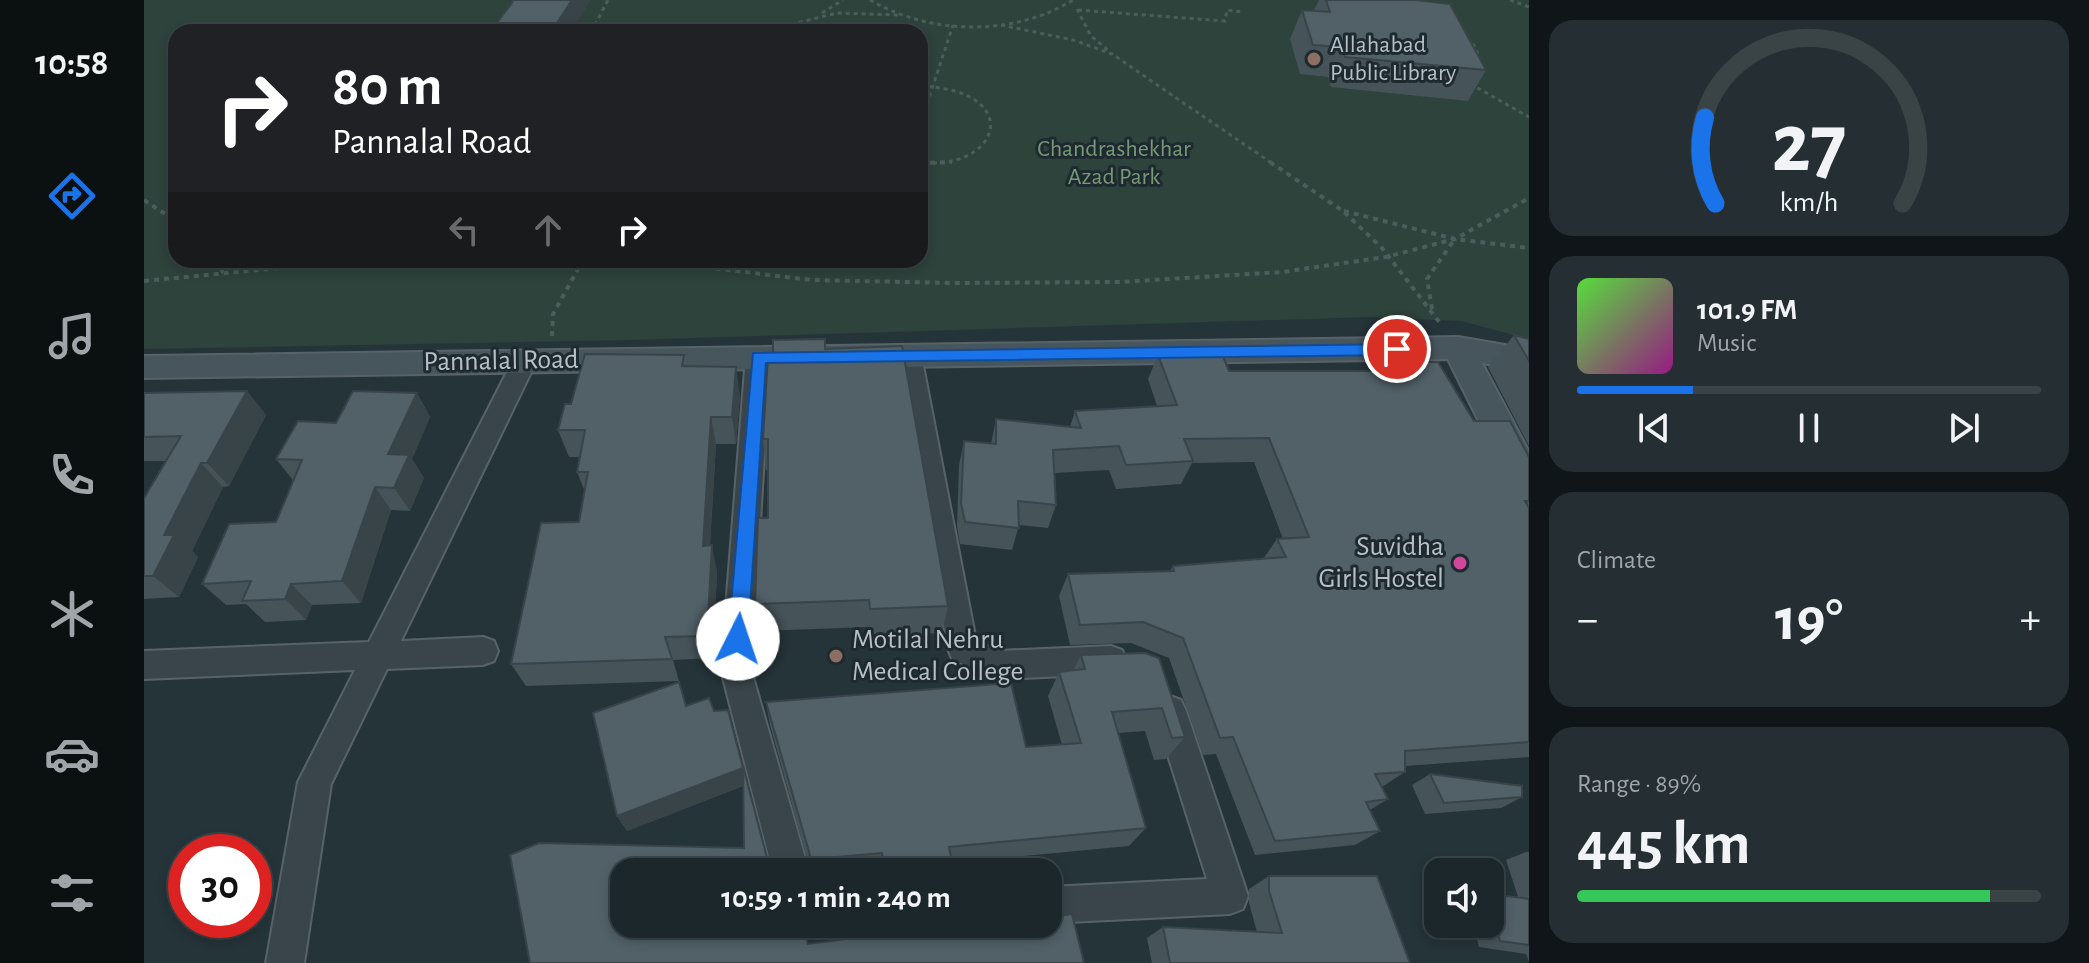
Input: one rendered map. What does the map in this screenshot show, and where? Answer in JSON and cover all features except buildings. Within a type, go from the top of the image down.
[{"type":"street","name":"Pannalal Road","points":[[144,367],[1458,348],[1529,360]]},
{"type":"street","points":[[1458,348],[1529,486]]},
{"type":"street","points":[[910,355],[963,649],[996,665],[1131,660],[1152,675],[1230,896],[1062,904]]},
{"type":"street","points":[[758,357],[736,670],[787,858]]},
{"type":"street","points":[[285,963],[315,782],[525,360]]},
{"type":"street","points":[[144,665],[483,651]]},
{"type":"path","points":[[595,24],[608,0]]},
{"type":"path","points":[[814,16],[843,0]]},
{"type":"path","points":[[870,0],[903,15]]},
{"type":"path","points":[[1510,0],[1529,7]]},
{"type":"path","points":[[787,24],[814,16],[862,12],[903,15],[953,25],[1001,25],[1031,20],[1072,1],[1091,36],[1112,54],[1343,211],[1382,248],[1458,348]]},
{"type":"path","points":[[1078,10],[1225,21],[1227,10],[1242,12]]},
{"type":"path","points":[[928,101],[953,25]]},
{"type":"path","points":[[1001,25],[1073,40],[1112,54]]},
{"type":"path","points":[[1464,36],[1477,49],[1474,86],[1529,117]]},
{"type":"path","points":[[928,85],[973,97],[994,120],[994,132],[986,144],[972,154],[951,161],[928,162]]},
{"type":"path","points":[[712,268],[811,280],[953,283],[1120,282],[1282,272],[1386,257],[1455,239],[1529,198]]},
{"type":"path","points":[[144,200],[168,216]]},
{"type":"path","points":[[1343,211],[1455,239],[1529,248]]},
{"type":"path","points":[[1432,311],[1427,279],[1455,239]]},
{"type":"path","points":[[221,268],[224,274]]},
{"type":"path","points":[[144,281],[283,268]]},
{"type":"path","points":[[552,336],[553,314],[579,268]]},
{"type":"green space","name":"Chandrashekhar Azad Park","points":[[144,0],[1529,0],[1529,339],[1461,321],[1371,317],[630,340],[144,349]]},
{"type":"place","name":"Allahabad Public Library","points":[[1314,59]]},
{"type":"place","name":"Suvidha Girls Hostel","points":[[1460,563]]},
{"type":"place","name":"Motilal Nehru Medical College","points":[[836,656]]},
{"type":"route","points":[[738,639],[758,357],[1397,349]]}]
